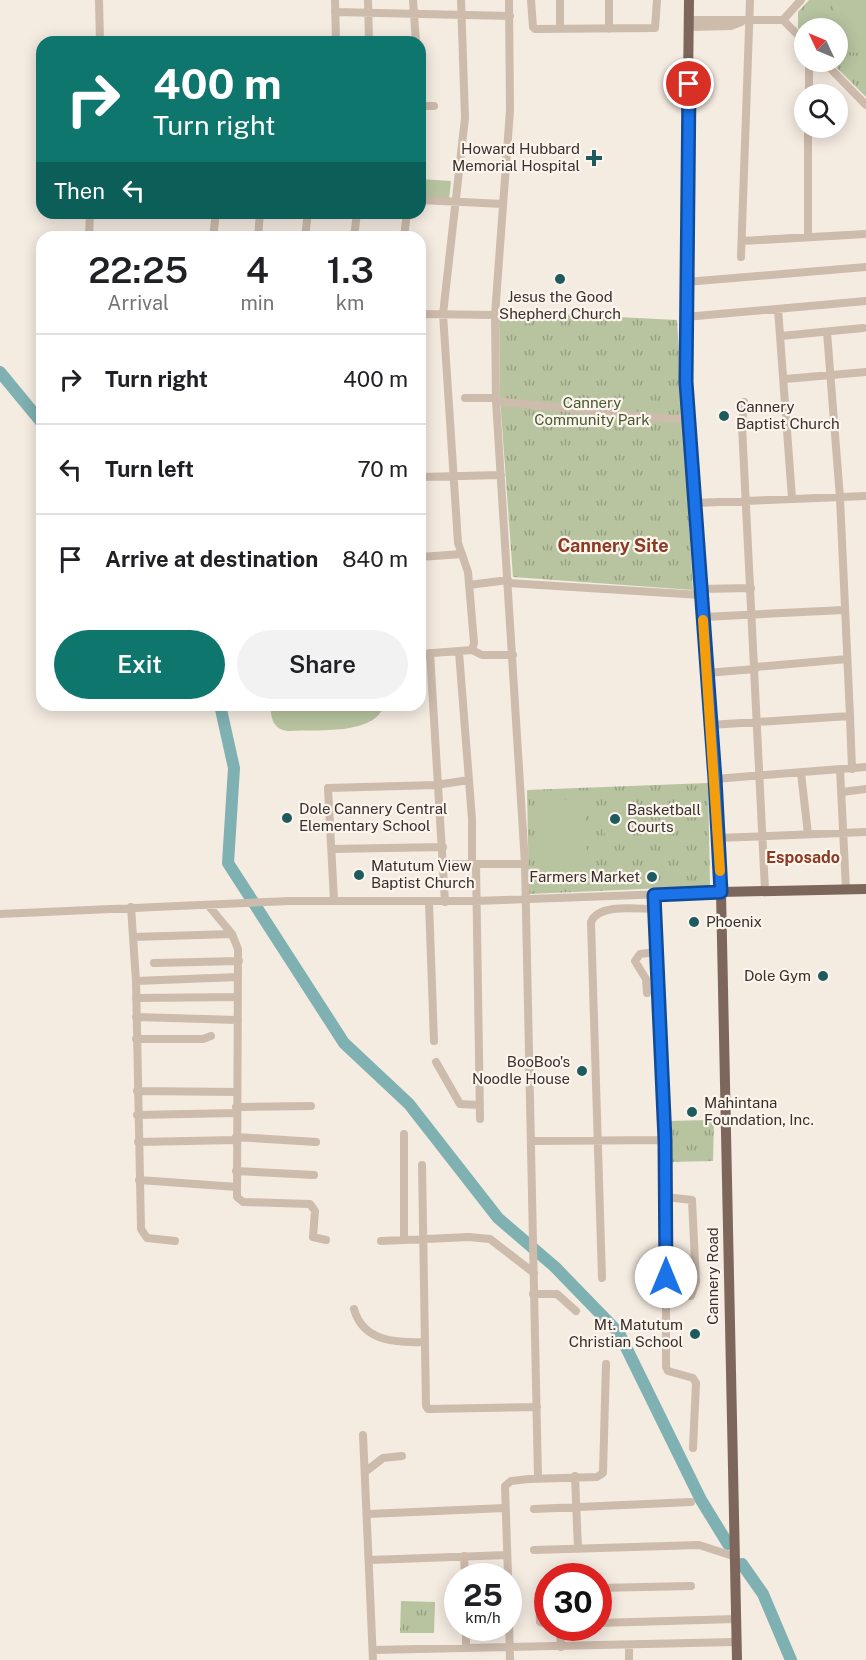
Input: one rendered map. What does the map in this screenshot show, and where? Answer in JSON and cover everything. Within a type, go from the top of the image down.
[{"type":"main road","name":"Cannery Road","points":[[690,0],[685,317],[688,418],[715,779],[721,892],[737,1660]]},
{"type":"main road","points":[[721,892],[866,889]]},
{"type":"street","points":[[99,0],[100,36]]},
{"type":"street","points":[[335,0],[336,36]]},
{"type":"street","points":[[368,0],[369,36]]},
{"type":"street","points":[[413,0],[416,36]]},
{"type":"street","points":[[461,0],[465,118],[443,314],[458,543],[469,585],[474,643],[472,650]]},
{"type":"street","points":[[509,0],[510,110],[495,315],[496,400],[525,864],[538,1478]]},
{"type":"street","points":[[531,0],[533,28],[560,29],[656,27],[657,0]]},
{"type":"street","points":[[560,0],[560,29]]},
{"type":"street","points":[[609,0],[609,28]]},
{"type":"street","points":[[741,257],[746,22],[750,0]]},
{"type":"street","points":[[689,24],[731,19],[746,22],[783,20],[801,0]]},
{"type":"street","points":[[335,12],[510,16]]},
{"type":"street","points":[[783,20],[794,31]]},
{"type":"street","points":[[834,72],[866,105]]},
{"type":"street","points":[[426,106],[434,106]]},
{"type":"street","points":[[808,138],[808,237]]},
{"type":"street","points":[[426,200],[503,204]]},
{"type":"street","points":[[742,241],[866,234]]},
{"type":"street","points":[[686,282],[866,267]]},
{"type":"street","points":[[685,317],[866,301]]},
{"type":"street","points":[[778,309],[785,379],[792,498]]},
{"type":"street","points":[[426,314],[495,315]]},
{"type":"street","points":[[781,336],[863,328]]},
{"type":"street","points":[[827,332],[828,376],[840,498],[852,769]]},
{"type":"street","points":[[785,379],[866,372]]},
{"type":"street","points":[[465,398],[671,419],[688,418]]},
{"type":"street","points":[[744,402],[765,890]]},
{"type":"street","points":[[426,477],[501,475]]},
{"type":"street","points":[[694,502],[866,496]]},
{"type":"street","points":[[426,557],[462,554]]},
{"type":"street","points":[[469,585],[508,582],[701,592],[751,588]]},
{"type":"street","points":[[703,617],[844,610]]},
{"type":"street","points":[[426,653],[472,650],[482,655],[513,655]]},
{"type":"street","points":[[459,652],[474,864],[479,982],[480,1119]]},
{"type":"street","points":[[430,653],[436,785],[443,848],[445,902]]},
{"type":"street","points":[[707,673],[847,659]]},
{"type":"street","points":[[710,725],[850,716]]},
{"type":"street","points":[[715,779],[866,767]]},
{"type":"street","points":[[840,769],[846,890]]},
{"type":"street","points":[[801,773],[808,834]]},
{"type":"street","points":[[334,900],[328,788],[436,785],[469,780]]},
{"type":"street","points":[[842,792],[866,789]]},
{"type":"street","points":[[718,838],[866,832]]},
{"type":"street","points":[[332,849],[443,848]]},
{"type":"street","points":[[444,864],[525,864]]},
{"type":"street","points":[[0,914],[263,902],[334,900],[445,902],[721,892]]},
{"type":"street","points":[[654,895],[665,1140],[667,1370],[693,1378],[696,1383],[693,1448]]},
{"type":"street","points":[[429,902],[434,1041]]},
{"type":"street","points":[[207,905],[232,934],[236,942],[238,961],[237,1197],[243,1202],[313,1205],[313,1237],[326,1240]]},
{"type":"street","points":[[131,907],[136,981],[137,1115],[143,1234],[154,1240],[174,1241]]},
{"type":"street","points":[[602,1278],[591,922],[596,915],[609,910],[654,909]]},
{"type":"street","points":[[133,937],[232,934]]},
{"type":"street","points":[[647,993],[646,979],[635,961],[640,954],[656,952]]},
{"type":"street","points":[[154,963],[238,961]]},
{"type":"street","points":[[136,981],[238,976]]},
{"type":"street","points":[[136,998],[238,997]]},
{"type":"street","points":[[136,1017],[238,1020]]},
{"type":"street","points":[[136,1039],[203,1039],[210,1036]]},
{"type":"street","points":[[436,1062],[460,1104],[480,1105]]},
{"type":"street","points":[[137,1091],[237,1092]]},
{"type":"street","points":[[137,1115],[311,1106]]},
{"type":"street","points":[[404,1134],[405,1240]]},
{"type":"street","points":[[138,1142],[236,1139],[316,1142]]},
{"type":"street","points":[[532,1141],[665,1140]]},
{"type":"street","points":[[422,1165],[427,1408],[537,1407]]},
{"type":"street","points":[[236,1171],[314,1175]]},
{"type":"street","points":[[139,1180],[237,1187]]},
{"type":"street","points":[[666,1197],[692,1200],[696,1282],[691,1296],[666,1297]]},
{"type":"street","points":[[381,1241],[469,1237],[490,1239],[534,1273]]},
{"type":"street","points":[[533,1294],[557,1294],[576,1311]]},
{"type":"street","points":[[354,1309],[358,1321],[380,1338],[391,1342],[425,1342]]},
{"type":"street","points":[[507,1563],[505,1508],[508,1483],[538,1478],[597,1477],[605,1469],[606,1364]]},
{"type":"street","points":[[363,1435],[373,1660]]},
{"type":"street","points":[[365,1472],[383,1458],[402,1456]]},
{"type":"street","points":[[576,1476],[578,1549]]},
{"type":"street","points":[[534,1509],[691,1502]]},
{"type":"street","points":[[368,1514],[505,1508]]},
{"type":"street","points":[[534,1550],[699,1545],[734,1556]]},
{"type":"street","points":[[370,1560],[507,1555]]},
{"type":"street","points":[[464,1556],[464,1563]]},
{"type":"street","points":[[612,1588],[691,1586]]},
{"type":"street","points":[[612,1622],[736,1618]]},
{"type":"street","points":[[466,1641],[466,1648]]},
{"type":"street","points":[[510,1641],[510,1660]]},
{"type":"street","points":[[561,1641],[561,1647]]},
{"type":"street","points":[[373,1650],[736,1642]]},
{"type":"street","points":[[629,1645],[629,1660]]},
{"type":"green space","points":[[809,0],[866,0],[866,97],[841,72],[848,72],[848,18],[798,18],[798,12]]},
{"type":"green space","points":[[834,0],[866,0],[865,53],[848,52],[848,18],[833,18]]},
{"type":"green space","points":[[426,179],[451,181],[449,200],[426,198]]},
{"type":"green space","name":"Cannery Community Park","points":[[499,311],[677,320],[693,590],[513,577],[500,398]]},
{"type":"green space","points":[[271,711],[380,711],[369,722],[329,730],[280,729],[274,723]]},
{"type":"green space","points":[[708,783],[710,886],[529,894],[527,790]]},
{"type":"green space","points":[[585,799],[588,877],[541,879],[538,801]]},
{"type":"green space","name":"Basketball Courts","points":[[605,806],[625,806],[626,838],[605,839]]},
{"type":"green space","points":[[714,1120],[713,1161],[668,1162],[668,1121]]},
{"type":"green space","points":[[401,1601],[435,1602],[434,1633],[400,1633]]},
{"type":"waterway","points":[[0,372],[36,416]]},
{"type":"waterway","points":[[221,711],[234,768],[228,863],[344,1043],[409,1104],[498,1218],[555,1267],[619,1333],[701,1500],[728,1544]]},
{"type":"waterway","points":[[742,1564],[763,1594],[791,1660]]},
{"type":"slow traffic","points":[[703,620],[720,871]]},
{"type":"place","name":"Howard Hubbard Memorial Hospital","points":[[594,158]]},
{"type":"place","name":"Jesus the Good Shepherd Church","points":[[560,279]]},
{"type":"place","name":"Cannery Baptist Church","points":[[724,416]]},
{"type":"place","name":"Dole Cannery Central Elementary School","points":[[287,818]]},
{"type":"place","name":"Basketball Courts","points":[[615,819]]},
{"type":"place","name":"Matutum View Baptist Church","points":[[359,875]]},
{"type":"place","name":"Farmers Market","points":[[652,877]]},
{"type":"place","name":"Phoenix","points":[[694,922]]},
{"type":"place","name":"Dole Gym","points":[[823,976]]},
{"type":"place","name":"BooBoo's Noodle House","points":[[582,1071]]},
{"type":"place","name":"Mahintana Foundation, Inc.","points":[[692,1112]]},
{"type":"place","name":"Mt. Matutum Christian School","points":[[695,1334]]},
{"type":"district","name":"Cannery Site","points":[[613,546]]},
{"type":"district","name":"Esposado","points":[[803,857]]},
{"type":"route","points":[[666,1277],[666,1164],[654,895],[721,892],[686,382],[689,84]]}]
